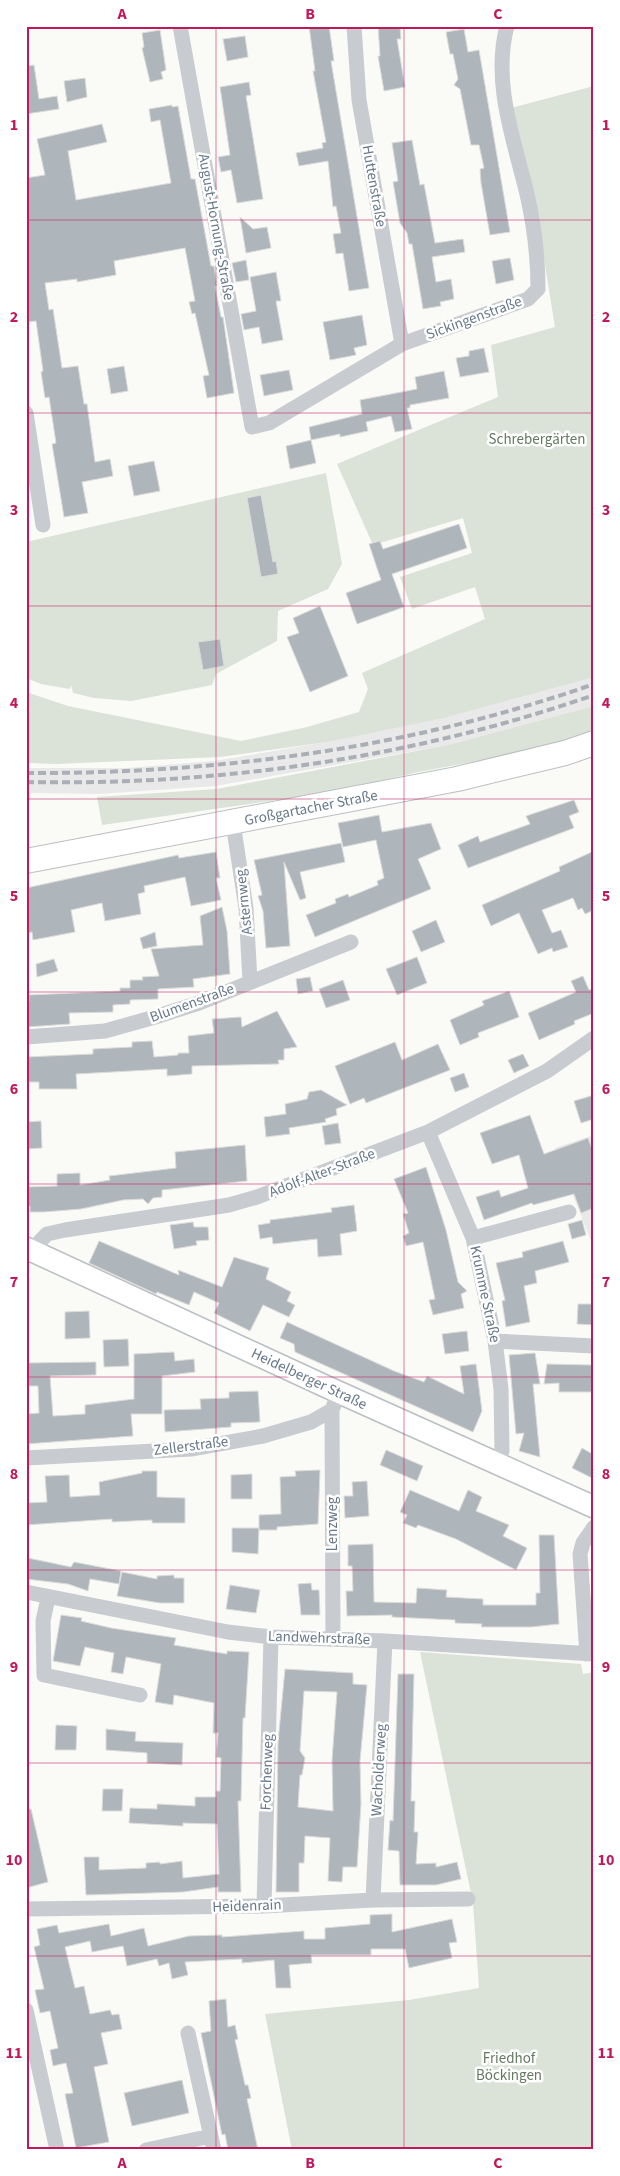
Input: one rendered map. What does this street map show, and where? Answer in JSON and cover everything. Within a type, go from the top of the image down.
[{"type":"main road","name":"Großgartacher Straße","points":[[26,861],[234,823],[457,779],[565,753],[594,743]]},
{"type":"main road","name":"Heidelberger Straße","points":[[29,1249],[335,1401],[497,1464],[594,1507]]},
{"type":"street","name":"August-Hornung-Straße","points":[[180,26],[252,427]]},
{"type":"street","name":"Huttenstraße","points":[[354,26],[359,100],[402,344]]},
{"type":"street","name":"Sickingenstraße","points":[[252,427],[269,423],[402,344],[528,299],[538,289],[538,270],[527,196],[514,145],[502,84],[501,60],[507,26]]},
{"type":"street","points":[[26,413],[43,525]]},
{"type":"street","name":"Asternweg","points":[[234,823],[246,908],[250,982]]},
{"type":"street","name":"Blumenstraße","points":[[26,1037],[105,1031],[199,1003],[351,942]]},
{"type":"street","name":"Adolf-Alter-Straße","points":[[29,1249],[47,1234],[229,1205],[257,1197],[428,1132],[547,1071],[594,1038]]},
{"type":"street","name":"Krumme Straße","points":[[428,1132],[473,1238],[495,1341],[501,1389],[502,1451],[497,1464]]},
{"type":"street","points":[[473,1238],[570,1212]]},
{"type":"street","points":[[495,1341],[594,1346]]},
{"type":"street","name":"Zellerstraße","points":[[26,1458],[191,1448],[263,1436],[311,1422],[335,1401]]},
{"type":"street","name":"Lenzweg","points":[[333,1639],[335,1401]]},
{"type":"street","points":[[590,1654],[580,1554],[583,1543],[594,1527]]},
{"type":"street","name":"Landwehrstraße","points":[[26,1592],[48,1598],[228,1632],[271,1637],[386,1641],[590,1654]]},
{"type":"street","points":[[48,1598],[43,1621],[44,1675],[140,1695]]},
{"type":"street","name":"Forchenweg","points":[[264,1906],[271,1637]]},
{"type":"street","name":"Wacholderweg","points":[[373,1900],[386,1641]]},
{"type":"street","name":"Heidenrain","points":[[26,1910],[264,1906],[373,1900],[468,1899]]},
{"type":"street","points":[[26,2010],[57,2150]]},
{"type":"street","points":[[146,2150],[213,2143],[188,2033]]},
{"type":"shaded area","points":[[594,677],[594,706],[448,745],[215,786],[98,794],[31,793],[30,800],[26,800],[26,768],[127,768],[214,761],[327,742]]},
{"type":"shaded area","points":[[594,1135],[594,1249],[555,1148]]},
{"type":"green space","name":"Schrebergärten","points":[[594,86],[594,677],[443,718],[327,742],[220,757],[56,764],[26,763],[26,692],[68,706],[241,741],[307,727],[359,712],[368,689],[362,673],[485,619],[475,587],[412,609],[400,577],[472,553],[463,518],[373,545],[337,464],[498,397],[491,345],[555,327],[534,197],[511,108]]},
{"type":"green space","points":[[326,473],[342,564],[328,589],[278,611],[277,641],[216,674],[212,685],[131,701],[94,698],[73,693],[71,685],[70,689],[41,684],[26,678],[26,542]]},
{"type":"green space","points":[[594,706],[594,734],[543,749],[418,772],[332,792],[102,825],[97,797],[217,789],[448,745]]},
{"type":"green space","name":"Friedhof Böckingen","points":[[420,1652],[581,1664],[583,1674],[594,1672],[594,2150],[292,2150],[265,2014],[409,2000],[479,1988],[473,1903]]},
{"type":"building","points":[[309,26],[329,26],[334,61],[331,61],[369,288],[349,291],[343,253],[336,254],[333,234],[341,233],[336,206],[333,207],[328,161],[299,166],[296,153],[323,148],[322,143],[326,142],[313,71],[315,71]]},
{"type":"building","points":[[378,26],[400,26],[401,39],[397,39],[405,87],[384,91],[378,56],[380,56]]},
{"type":"building","points":[[464,29],[468,52],[479,50],[510,232],[490,235],[481,183],[480,169],[484,168],[479,145],[471,145],[460,89],[454,85],[458,79],[453,54],[450,54],[446,32]]},
{"type":"building","points":[[160,30],[166,70],[161,72],[163,79],[150,82],[142,48],[144,47],[142,33]]},
{"type":"building","points":[[245,36],[248,57],[227,61],[223,39]]},
{"type":"building","points":[[34,65],[39,99],[57,96],[59,109],[26,114],[26,66]]},
{"type":"building","points":[[85,78],[87,97],[67,102],[64,81]]},
{"type":"building","points":[[249,82],[251,95],[246,96],[263,199],[237,203],[231,170],[221,172],[218,157],[230,155],[220,87]]},
{"type":"building","points":[[172,105],[172,107],[178,106],[191,179],[195,179],[211,266],[214,266],[217,286],[215,286],[221,317],[223,317],[234,393],[207,398],[203,376],[209,375],[195,313],[192,314],[189,302],[195,301],[185,248],[114,261],[116,275],[77,282],[77,279],[45,283],[49,310],[53,309],[62,368],[78,366],[84,404],[87,404],[95,462],[110,459],[113,476],[82,482],[88,513],[64,517],[52,444],[56,443],[49,397],[45,398],[36,321],[26,322],[26,178],[45,175],[37,139],[102,124],[107,142],[68,151],[76,200],[171,183],[160,120],[151,122],[149,109]]},
{"type":"building","points":[[412,140],[420,185],[424,184],[435,243],[463,239],[465,252],[432,257],[436,282],[451,279],[454,299],[440,302],[441,306],[423,309],[412,244],[409,244],[407,233],[400,223],[393,182],[398,181],[392,143]]},
{"type":"building","points":[[240,217],[253,229],[267,227],[271,248],[246,253]]},
{"type":"building","points":[[510,258],[514,280],[496,284],[492,261]]},
{"type":"building","points":[[246,260],[249,280],[236,282],[232,263]]},
{"type":"building","points":[[276,272],[281,301],[276,301],[283,340],[262,344],[259,327],[244,330],[241,314],[256,311],[250,277]]},
{"type":"building","points":[[362,315],[367,345],[354,348],[356,355],[330,360],[323,322]]},
{"type":"building","points":[[484,348],[489,372],[460,377],[456,358],[469,356],[469,351]]},
{"type":"building","points":[[124,366],[128,391],[111,394],[107,369]]},
{"type":"building","points":[[289,370],[293,390],[264,396],[260,375]]},
{"type":"building","points":[[444,371],[449,398],[410,405],[410,408],[407,408],[412,429],[395,432],[391,416],[366,422],[368,431],[340,437],[340,434],[311,440],[309,427],[362,414],[360,400],[417,389],[415,377]]},
{"type":"building","points":[[311,440],[316,463],[290,469],[286,446]]},
{"type":"building","points":[[154,461],[160,491],[134,496],[128,466]]},
{"type":"building","points":[[261,495],[273,562],[276,561],[278,574],[261,577],[247,498]]},
{"type":"building","points":[[459,524],[467,548],[392,574],[404,607],[357,624],[346,593],[381,580],[369,544],[380,541],[383,549]]},
{"type":"building","points":[[320,606],[348,676],[310,692],[287,637],[299,633],[293,618]]},
{"type":"building","points":[[220,639],[224,666],[203,670],[198,642]]},
{"type":"building","points":[[574,800],[579,812],[569,816],[574,828],[468,868],[458,845],[478,836],[480,842],[530,824],[526,816]]},
{"type":"building","points":[[379,815],[382,832],[431,823],[441,849],[418,859],[431,889],[315,937],[306,915],[336,903],[335,899],[348,894],[349,897],[378,885],[377,881],[384,878],[376,840],[343,847],[338,823]]},
{"type":"building","points":[[341,843],[345,862],[300,872],[306,898],[300,900],[284,862],[290,946],[266,948],[263,911],[258,896],[262,895],[254,860]]},
{"type":"building","points":[[594,851],[594,910],[585,914],[582,908],[578,910],[573,898],[542,910],[552,933],[561,930],[568,947],[553,952],[552,948],[538,954],[519,913],[491,926],[482,905],[560,871],[559,867]]},
{"type":"building","points":[[216,852],[220,878],[216,878],[221,900],[191,906],[185,877],[144,886],[145,892],[138,894],[141,914],[105,921],[102,903],[71,910],[75,932],[33,940],[32,932],[26,933],[26,888],[178,855],[179,858]]},
{"type":"building","points":[[222,907],[227,931],[230,974],[193,979],[194,987],[158,989],[158,999],[130,1000],[130,1004],[113,1005],[113,1012],[69,1013],[70,1024],[26,1027],[26,1001],[29,1001],[29,995],[120,991],[120,988],[130,988],[130,980],[143,980],[142,977],[159,976],[151,949],[203,945],[200,916]]},
{"type":"building","points":[[436,920],[445,942],[421,952],[412,931]]},
{"type":"building","points":[[155,932],[157,946],[143,949],[140,938]]},
{"type":"building","points":[[417,957],[427,983],[397,995],[386,969]]},
{"type":"building","points":[[54,959],[58,971],[37,977],[36,964]]},
{"type":"building","points":[[583,976],[589,990],[594,988],[594,1013],[574,1021],[575,1024],[539,1040],[528,1013],[576,992],[571,981]]},
{"type":"building","points":[[310,977],[313,991],[298,994],[296,979]]},
{"type":"building","points":[[343,980],[350,1000],[326,1008],[319,989]]},
{"type":"building","points":[[509,991],[519,1017],[478,1033],[479,1037],[460,1045],[450,1020],[484,1005],[482,1001]]},
{"type":"building","points":[[277,1011],[297,1047],[284,1049],[284,1060],[278,1060],[279,1064],[192,1066],[192,1074],[167,1076],[167,1069],[76,1074],[77,1089],[39,1089],[39,1082],[26,1082],[26,1057],[93,1054],[93,1049],[132,1047],[132,1042],[152,1041],[154,1057],[189,1053],[188,1036],[214,1033],[212,1019],[241,1017],[242,1027]]},
{"type":"building","points":[[395,1042],[402,1060],[438,1044],[450,1070],[366,1103],[364,1098],[350,1104],[335,1066]]},
{"type":"building","points":[[523,1054],[529,1066],[514,1073],[508,1060]]},
{"type":"building","points":[[464,1073],[469,1087],[455,1092],[450,1078]]},
{"type":"building","points":[[321,1090],[347,1105],[336,1109],[337,1115],[325,1119],[326,1122],[289,1128],[290,1134],[266,1137],[264,1117],[286,1114],[285,1104],[307,1099],[309,1092]]},
{"type":"building","points":[[594,1095],[594,1119],[581,1123],[574,1101]]},
{"type":"building","points":[[530,1115],[544,1154],[588,1138],[594,1154],[594,1208],[581,1213],[574,1194],[533,1205],[532,1203],[484,1220],[476,1197],[499,1190],[501,1197],[528,1188],[519,1155],[492,1164],[480,1133]]},
{"type":"building","points":[[41,1121],[42,1148],[26,1149],[26,1122]]},
{"type":"building","points":[[338,1123],[341,1143],[325,1145],[322,1126]]},
{"type":"building","points":[[245,1145],[247,1181],[162,1190],[162,1197],[153,1198],[148,1204],[143,1199],[123,1200],[81,1209],[44,1212],[30,1212],[30,1206],[26,1206],[26,1187],[57,1186],[57,1174],[80,1173],[80,1185],[110,1180],[109,1176],[176,1168],[175,1152]]},
{"type":"building","points":[[426,1167],[446,1230],[458,1282],[467,1291],[461,1294],[464,1308],[433,1315],[429,1300],[435,1299],[423,1242],[406,1246],[403,1236],[409,1233],[403,1214],[408,1213],[394,1179]]},
{"type":"building","points":[[354,1205],[357,1231],[340,1234],[342,1255],[318,1257],[317,1239],[273,1244],[272,1237],[260,1239],[258,1225],[270,1223],[270,1220],[332,1212],[331,1208]]},
{"type":"building","points":[[582,1220],[586,1235],[572,1239],[568,1224]]},
{"type":"building","points":[[193,1222],[194,1227],[208,1227],[209,1240],[196,1241],[197,1245],[174,1249],[170,1225]]},
{"type":"building","points":[[99,1241],[179,1275],[178,1270],[222,1287],[234,1257],[269,1268],[266,1279],[291,1292],[287,1301],[295,1305],[289,1317],[263,1305],[250,1331],[214,1313],[219,1303],[194,1292],[189,1305],[157,1292],[156,1294],[89,1263]]},
{"type":"building","points":[[563,1241],[569,1262],[535,1271],[537,1283],[524,1286],[530,1322],[506,1327],[502,1301],[505,1300],[496,1263],[523,1257],[522,1252]]},
{"type":"building","points":[[578,1304],[594,1304],[594,1325],[577,1324]]},
{"type":"building","points":[[89,1311],[90,1338],[65,1339],[65,1312]]},
{"type":"building","points":[[287,1322],[394,1371],[424,1382],[427,1376],[464,1394],[460,1366],[476,1364],[482,1411],[473,1432],[295,1352],[294,1344],[280,1338]]},
{"type":"building","points":[[467,1331],[469,1351],[445,1354],[442,1334]]},
{"type":"building","points":[[128,1339],[129,1366],[104,1367],[103,1340]]},
{"type":"building","points":[[174,1352],[175,1361],[194,1359],[195,1372],[162,1376],[162,1414],[131,1414],[133,1436],[26,1444],[26,1414],[39,1413],[38,1386],[26,1386],[26,1363],[96,1362],[96,1375],[50,1376],[53,1416],[85,1414],[85,1405],[134,1399],[134,1354]]},
{"type":"building","points":[[535,1353],[540,1384],[533,1384],[540,1457],[519,1451],[524,1433],[516,1434],[509,1355]]},
{"type":"building","points":[[547,1364],[592,1365],[592,1392],[559,1392],[559,1383],[544,1384]]},
{"type":"building","points":[[258,1391],[260,1422],[231,1423],[231,1427],[165,1432],[164,1410],[201,1409],[200,1399],[229,1398],[229,1392]]},
{"type":"building","points":[[582,1448],[594,1455],[594,1479],[572,1468]]},
{"type":"building","points":[[386,1450],[423,1466],[417,1481],[380,1465]]},
{"type":"building","points":[[320,1470],[318,1524],[277,1527],[277,1530],[259,1530],[259,1515],[281,1514],[280,1477],[296,1476],[295,1471]]},
{"type":"building","points":[[142,1471],[157,1471],[157,1497],[185,1498],[185,1523],[152,1523],[152,1520],[112,1522],[112,1519],[26,1525],[26,1503],[47,1502],[45,1476],[69,1475],[70,1497],[100,1495],[99,1482],[142,1473]]},
{"type":"building","points":[[252,1474],[252,1499],[231,1499],[231,1475]]},
{"type":"building","points":[[367,1481],[369,1516],[345,1518],[344,1496],[353,1496],[352,1482]]},
{"type":"building","points":[[410,1490],[459,1511],[468,1490],[482,1497],[476,1511],[509,1525],[503,1536],[527,1548],[516,1570],[456,1539],[418,1525],[416,1528],[403,1523],[407,1515],[400,1512]]},
{"type":"building","points":[[232,1528],[259,1528],[258,1554],[232,1552]]},
{"type":"building","points":[[539,1535],[554,1535],[559,1624],[531,1627],[481,1627],[482,1624],[455,1623],[455,1620],[392,1617],[392,1615],[347,1616],[346,1591],[353,1591],[352,1566],[348,1566],[348,1545],[373,1544],[374,1602],[416,1603],[417,1588],[447,1590],[446,1597],[483,1599],[483,1605],[536,1605],[536,1593],[540,1593]]},
{"type":"building","points":[[28,1558],[71,1567],[74,1562],[121,1571],[119,1584],[90,1579],[88,1591],[68,1584],[26,1579]]},
{"type":"building","points":[[122,1572],[157,1579],[157,1576],[174,1575],[174,1578],[184,1578],[184,1603],[160,1603],[117,1596]]},
{"type":"building","points":[[311,1583],[312,1590],[319,1590],[320,1615],[301,1615],[298,1584]]},
{"type":"building","points":[[230,1585],[260,1590],[256,1613],[226,1609]]},
{"type":"building","points":[[61,1615],[82,1618],[81,1621],[111,1628],[176,1638],[174,1645],[227,1654],[227,1651],[249,1652],[245,1718],[243,1718],[241,1801],[238,1801],[241,1892],[218,1892],[218,1887],[183,1892],[86,1895],[84,1857],[99,1857],[99,1870],[146,1868],[146,1863],[160,1862],[160,1864],[182,1861],[183,1878],[219,1874],[217,1824],[183,1823],[183,1826],[129,1823],[130,1808],[157,1809],[157,1804],[195,1806],[195,1797],[216,1797],[216,1791],[220,1791],[221,1758],[216,1757],[218,1733],[213,1733],[214,1703],[174,1695],[173,1705],[155,1702],[161,1664],[126,1657],[123,1674],[111,1672],[114,1653],[85,1647],[80,1666],[53,1661]]},
{"type":"building","points":[[285,1669],[353,1673],[353,1684],[367,1685],[360,1761],[361,1804],[357,1867],[343,1867],[342,1882],[328,1881],[330,1838],[305,1836],[304,1863],[299,1863],[299,1892],[276,1892],[278,1742]],"holes":[[[304,1691],[337,1692],[332,1760],[333,1811],[298,1807],[300,1775],[302,1775],[305,1758],[300,1751]]]},
{"type":"building","points":[[398,1674],[414,1674],[411,1801],[415,1801],[414,1832],[418,1832],[416,1864],[436,1863],[436,1867],[457,1862],[461,1879],[436,1885],[400,1885],[399,1851],[388,1850],[390,1820],[393,1821]]},
{"type":"building","points":[[56,1725],[77,1726],[76,1750],[55,1750]]},
{"type":"building","points":[[106,1729],[136,1732],[135,1741],[183,1743],[182,1765],[147,1763],[147,1753],[106,1750]]},
{"type":"building","points":[[103,1789],[123,1789],[122,1811],[102,1811]]},
{"type":"building","points":[[26,1809],[31,1809],[48,1882],[26,1888]]},
{"type":"building","points":[[392,1914],[392,1932],[452,1919],[457,1942],[449,1943],[452,1958],[409,1968],[405,1949],[371,1949],[371,1955],[311,1955],[312,1963],[289,1965],[291,1988],[276,1988],[274,1960],[242,1963],[242,1959],[185,1962],[188,1975],[172,1979],[169,1963],[159,1966],[157,1959],[127,1966],[123,1946],[92,1952],[90,1941],[65,1947],[75,1988],[84,1986],[90,2014],[110,2010],[112,2015],[119,2014],[122,2029],[101,2033],[108,2064],[94,2067],[109,2142],[76,2148],[65,2094],[73,2093],[66,2063],[53,2066],[50,2050],[58,2048],[50,2011],[40,2013],[35,1990],[44,1989],[34,1947],[40,1945],[37,1929],[57,1925],[59,1933],[109,1924],[111,1936],[144,1928],[148,1946],[189,1936],[222,1935],[222,1937],[304,1931],[304,1939],[325,1939],[325,1928],[370,1924],[370,1915]]},
{"type":"building","points":[[226,1999],[228,2027],[235,2025],[238,2039],[235,2040],[245,2085],[248,2085],[251,2098],[247,2099],[258,2150],[228,2150],[225,2134],[222,2135],[201,2033],[211,2031],[209,2001]]},
{"type":"building","points":[[182,2080],[189,2113],[132,2126],[124,2093]]},
{"type":"railway","points":[[26,773],[170,769],[314,753],[385,741],[455,725],[525,706],[594,684]]},
{"type":"railway","points":[[26,782],[170,779],[314,764],[456,736],[594,695]]}]
